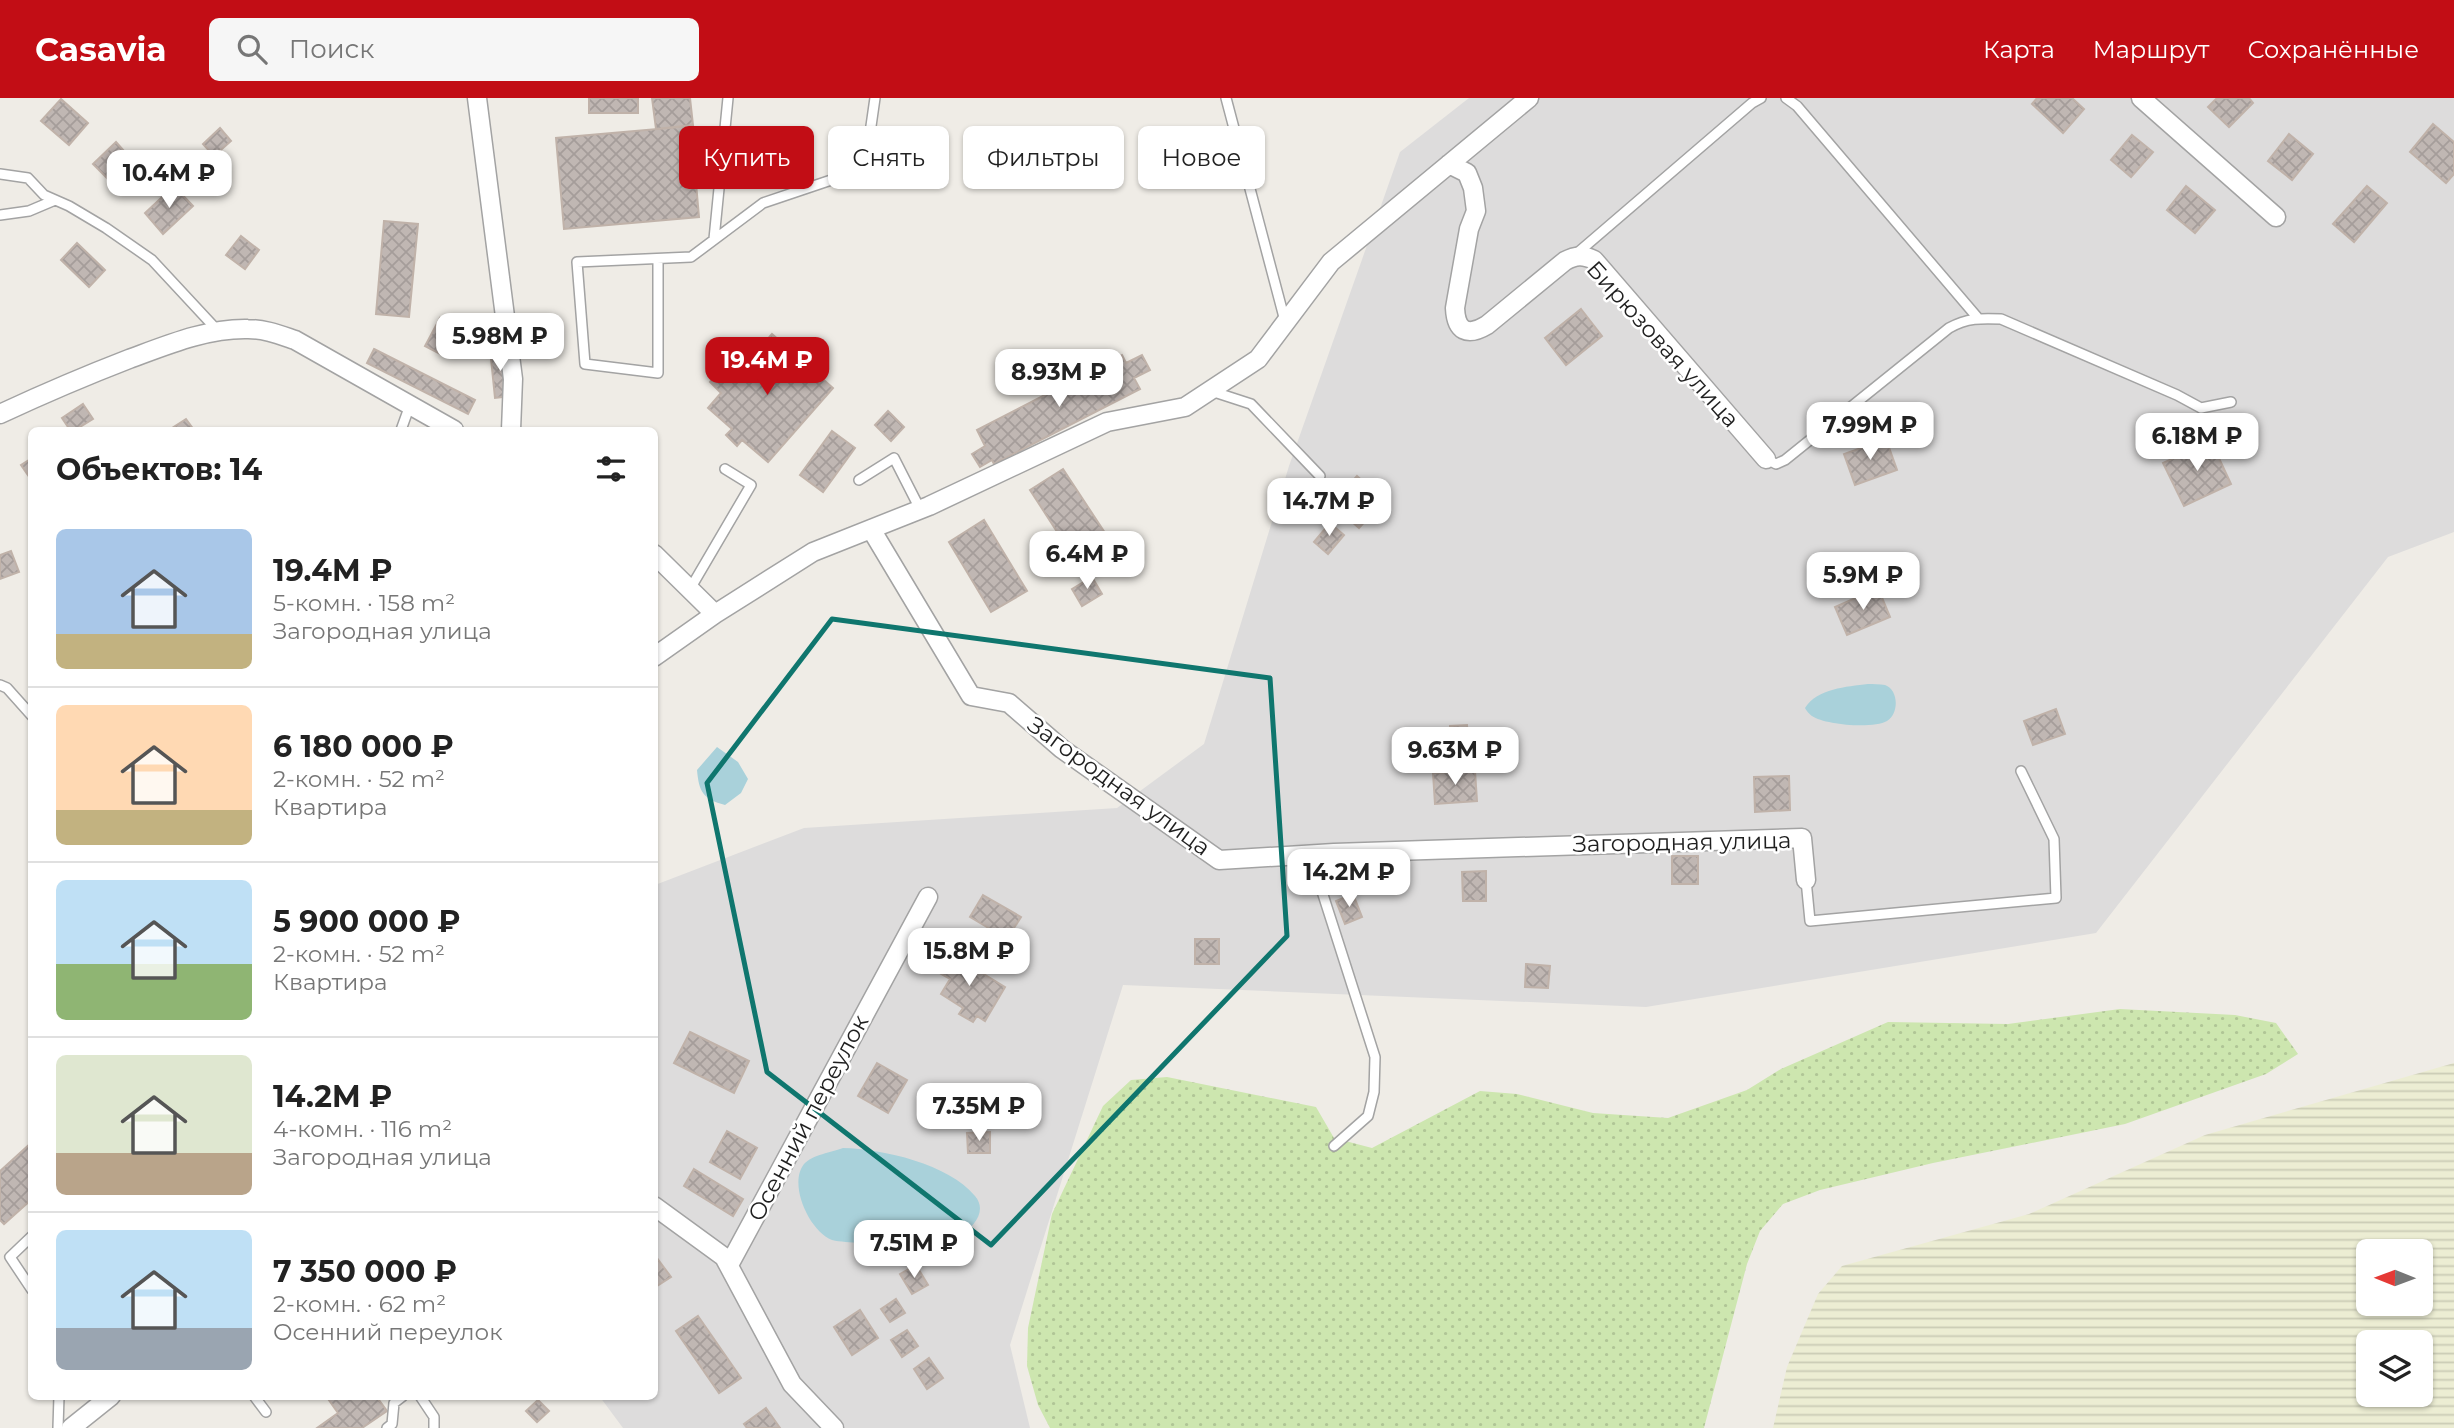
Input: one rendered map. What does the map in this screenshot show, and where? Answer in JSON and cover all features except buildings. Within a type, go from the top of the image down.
[{"type":"street","points":[[477,98],[513,379],[511,427]]},
{"type":"street","points":[[658,654],[715,614],[813,552],[920,509],[1107,422],[1185,407],[1258,359],[1331,261],[1529,98]]},
{"type":"street","points":[[2141,98],[2276,217]]},
{"type":"street","name":"Бирюзовая улица","points":[[1450,164],[1467,173],[1473,188],[1476,211],[1469,229],[1455,308],[1456,321],[1462,329],[1478,331],[1574,256],[1585,256],[1594,260],[1766,459]]},
{"type":"street","points":[[0,414],[65,384],[188,338],[218,331],[248,329],[271,332],[295,340],[449,427]]},
{"type":"street","name":"Загородная улица","points":[[871,529],[971,696],[1009,703],[1062,749],[1219,860],[1310,854],[1802,838],[1806,880]]},
{"type":"street","points":[[658,558],[715,614]]},
{"type":"street","name":"Осенний переулок","points":[[729,1265],[928,897]]},
{"type":"street","points":[[658,1209],[724,1257],[792,1384],[834,1428]]},
{"type":"street","points":[[71,1428],[106,1400]]},
{"type":"lane","points":[[714,239],[728,98]]},
{"type":"lane","points":[[658,259],[658,373],[585,364],[577,262],[691,257],[763,203],[855,172],[870,133],[875,98]]},
{"type":"lane","points":[[1226,98],[1285,322]]},
{"type":"lane","points":[[1574,256],[1761,98]]},
{"type":"lane","points":[[1786,98],[1797,106],[1977,317]]},
{"type":"lane","points":[[0,174],[28,178],[44,195],[106,228],[152,260],[218,331]]},
{"type":"lane","points":[[0,215],[29,211],[55,200]]},
{"type":"lane","points":[[1766,459],[1776,464],[1785,460],[1949,328],[1963,320],[1977,317],[2001,319],[2201,408],[2231,402]]},
{"type":"lane","points":[[1210,390],[1251,404],[1320,476]]},
{"type":"lane","points":[[402,427],[410,405]]},
{"type":"lane","points":[[859,480],[894,458],[920,509]]},
{"type":"lane","points":[[690,589],[751,485],[725,469]]},
{"type":"lane","points":[[0,685],[7,688],[28,712]]},
{"type":"lane","points":[[1806,880],[1810,921],[2056,898],[2054,839],[2021,771]]},
{"type":"lane","points":[[1310,854],[1375,1057],[1374,1092],[1367,1116],[1334,1146]]},
{"type":"lane","points":[[28,1240],[10,1257],[28,1284]]},
{"type":"lane","points":[[58,1428],[59,1400]]},
{"type":"lane","points":[[257,1400],[266,1412]]},
{"type":"lane","points":[[387,1428],[392,1424],[394,1403],[398,1400]]},
{"type":"lane","points":[[423,1400],[434,1417],[435,1428]]},
{"type":"highlighted area","points":[[832,619],[1270,678],[1287,936],[991,1245],[767,1072],[707,783]]},
{"type":"shaded area","points":[[1469,98],[2454,98],[2454,532],[2388,557],[2096,933],[1646,1007],[1123,985],[1010,1345],[1030,1428],[623,1428],[602,1400],[658,1400],[658,884],[804,828],[1117,808],[1204,744],[1289,466],[1400,152]]},
{"type":"green space","points":[[2120,1009],[2235,1015],[2276,1023],[2298,1054],[2266,1074],[2125,1124],[1933,1163],[1820,1190],[1783,1204],[1760,1231],[1747,1264],[1704,1428],[1050,1428],[1038,1405],[1027,1366],[1028,1328],[1052,1214],[1103,1106],[1131,1080],[1167,1077],[1316,1107],[1334,1138],[1372,1148],[1480,1091],[1517,1094],[1593,1113],[1668,1118],[1747,1090],[1781,1069],[1888,1022],[2008,1024]]},
{"type":"green space","points":[[2454,1063],[2454,1428],[1773,1428],[1787,1367],[1818,1294],[1842,1266],[2029,1214],[2205,1135]]},
{"type":"water","points":[[1868,684],[1885,685],[1893,692],[1896,702],[1894,713],[1887,721],[1871,725],[1838,724],[1818,719],[1805,708],[1825,692]]},
{"type":"water","points":[[717,747],[738,762],[748,779],[741,793],[725,805],[703,794],[698,778],[697,770]]},
{"type":"water","points":[[843,1148],[895,1155],[949,1175],[975,1196],[980,1206],[978,1216],[963,1234],[927,1250],[832,1240],[816,1227],[809,1217],[803,1206],[798,1183],[804,1164],[817,1156]]}]
